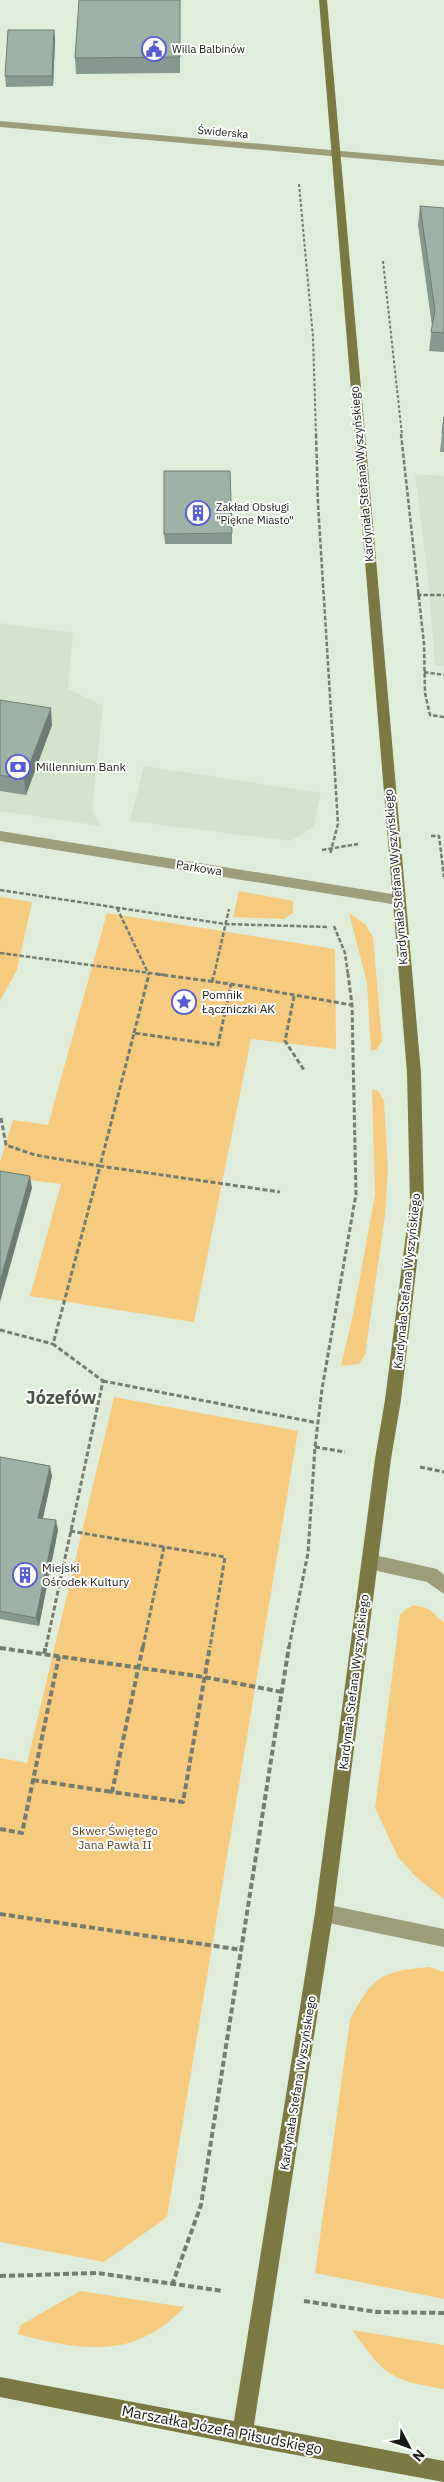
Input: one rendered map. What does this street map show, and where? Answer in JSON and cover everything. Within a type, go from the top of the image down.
[{"type":"street","name":"Kardynała Stefana Wyszyńskiego","points":[[242,2434],[266,2295],[324,1913],[393,1400],[417,1202],[414,1073],[323,0]]},
{"type":"street","name":"Świderska","points":[[0,124],[444,163]]},
{"type":"street","name":"Parkowa","points":[[0,836],[398,900]]},
{"type":"street","points":[[370,1562],[431,1575],[444,1586]]},
{"type":"street","points":[[324,1913],[444,1938]]},
{"type":"street","name":"Marszałka Józefa Piłsudskiego","points":[[0,2387],[444,2472]]},
{"type":"path","points":[[298,182],[300,186],[309,314],[313,337],[318,504],[338,824],[330,856]]},
{"type":"path","points":[[417,595],[444,595]]},
{"type":"path","points":[[424,672],[444,674]]},
{"type":"path","points":[[425,693],[430,715],[444,717]]},
{"type":"path","points":[[439,836],[444,836]]},
{"type":"path","points":[[212,982],[237,874]]},
{"type":"path","points":[[0,890],[225,924],[334,927]]},
{"type":"path","points":[[53,1344],[149,974],[117,907]]},
{"type":"path","points":[[172,2286],[201,2205],[294,1614],[308,1553],[318,1423],[356,1194],[352,1005],[345,953],[332,923]]},
{"type":"path","points":[[0,953],[231,984],[352,1005]]},
{"type":"path","points":[[134,1033],[218,1045],[231,984]]},
{"type":"path","points":[[294,996],[285,1041],[304,1070]]},
{"type":"path","points":[[2,1118],[6,1145],[35,1155],[280,1192]]},
{"type":"path","points":[[0,1330],[53,1344],[103,1382],[318,1423]]},
{"type":"path","points":[[44,1654],[103,1382]]},
{"type":"path","points":[[33,1780],[183,1802],[225,1557],[70,1531]]},
{"type":"path","points":[[112,1792],[164,1547]]},
{"type":"path","points":[[0,1648],[140,1667],[282,1692]]},
{"type":"path","points":[[0,1829],[22,1833],[59,1656]]},
{"type":"path","points":[[0,1914],[242,1950]]},
{"type":"path","points":[[0,2276],[98,2273],[172,2286],[266,2295],[377,2312],[444,2313]]},
{"type":"shaded area","points":[[415,474],[444,476],[444,666],[435,665],[428,579]]},
{"type":"shaded area","points":[[0,623],[73,633],[68,689],[103,706],[92,812],[101,826],[0,811]]},
{"type":"shaded area","points":[[144,766],[321,793],[314,826],[291,841],[130,821]]},
{"type":"green space","points":[[239,891],[293,901],[293,913],[284,919],[233,917]]},
{"type":"green space","points":[[0,897],[32,902],[17,970],[0,1001]]},
{"type":"green space","points":[[107,913],[335,949],[336,1049],[251,1039],[194,1322],[30,1296],[61,1184],[0,1176],[0,1162],[13,1120],[48,1125]]},
{"type":"green space","points":[[349,913],[365,924],[373,937],[382,1041],[377,1049],[371,1051],[367,983]]},
{"type":"green space","points":[[372,1089],[378,1091],[384,1100],[388,1170],[385,1215],[365,1355],[359,1364],[341,1366],[354,1310],[375,1195]]},
{"type":"green space","name":"Skwer Świętego Jana Pawła II","points":[[114,1397],[298,1431],[167,2217],[104,2262],[0,2242],[0,1758],[27,1763]]},
{"type":"green space","points":[[414,1605],[429,1609],[444,1623],[444,1899],[417,1878],[398,1857],[375,1808],[400,1615]]},
{"type":"green space","points":[[429,1967],[444,1972],[444,2299],[315,2273],[350,2020],[365,1994],[380,1979],[400,1971]]},
{"type":"green space","points":[[80,2291],[184,2307],[166,2324],[147,2336],[107,2347],[64,2344],[18,2334],[21,2325]]},
{"type":"green space","points":[[352,2330],[444,2345],[444,2389],[411,2382],[390,2373],[373,2357]]},
{"type":"building","points":[[79,0],[180,0],[180,57],[75,58]]},
{"type":"building","points":[[8,30],[54,30],[52,76],[5,76]]},
{"type":"building","points":[[420,206],[444,208],[444,333],[431,332],[435,310]]},
{"type":"building","points":[[444,417],[444,433],[442,433]]},
{"type":"building","name":"Zakład Obsługi \"Piękne Miasto\"","points":[[164,471],[230,471],[232,533],[164,534]]},
{"type":"building","name":"Millennium Bank","points":[[0,700],[51,708],[24,779],[0,775]]},
{"type":"building","points":[[0,1171],[30,1176],[0,1281]]},
{"type":"building","name":"Miejski Ośrodek Kultury","points":[[0,1457],[50,1466],[38,1518],[56,1520],[36,1618],[0,1611]]},
{"type":"place","name":"Willa Balbinów","points":[[154,49]]},
{"type":"place","name":"Zakład Obsługi \"Piękne Miasto\"","points":[[198,513]]},
{"type":"place","name":"Millennium Bank","points":[[18,767]]},
{"type":"place","name":"Pomnik Łączniczki AK","points":[[184,1002]]},
{"type":"place","name":"Miejski Ośrodek Kultury","points":[[25,1575]]},
{"type":"district","name":"Józefów","points":[[61,1398]]}]
